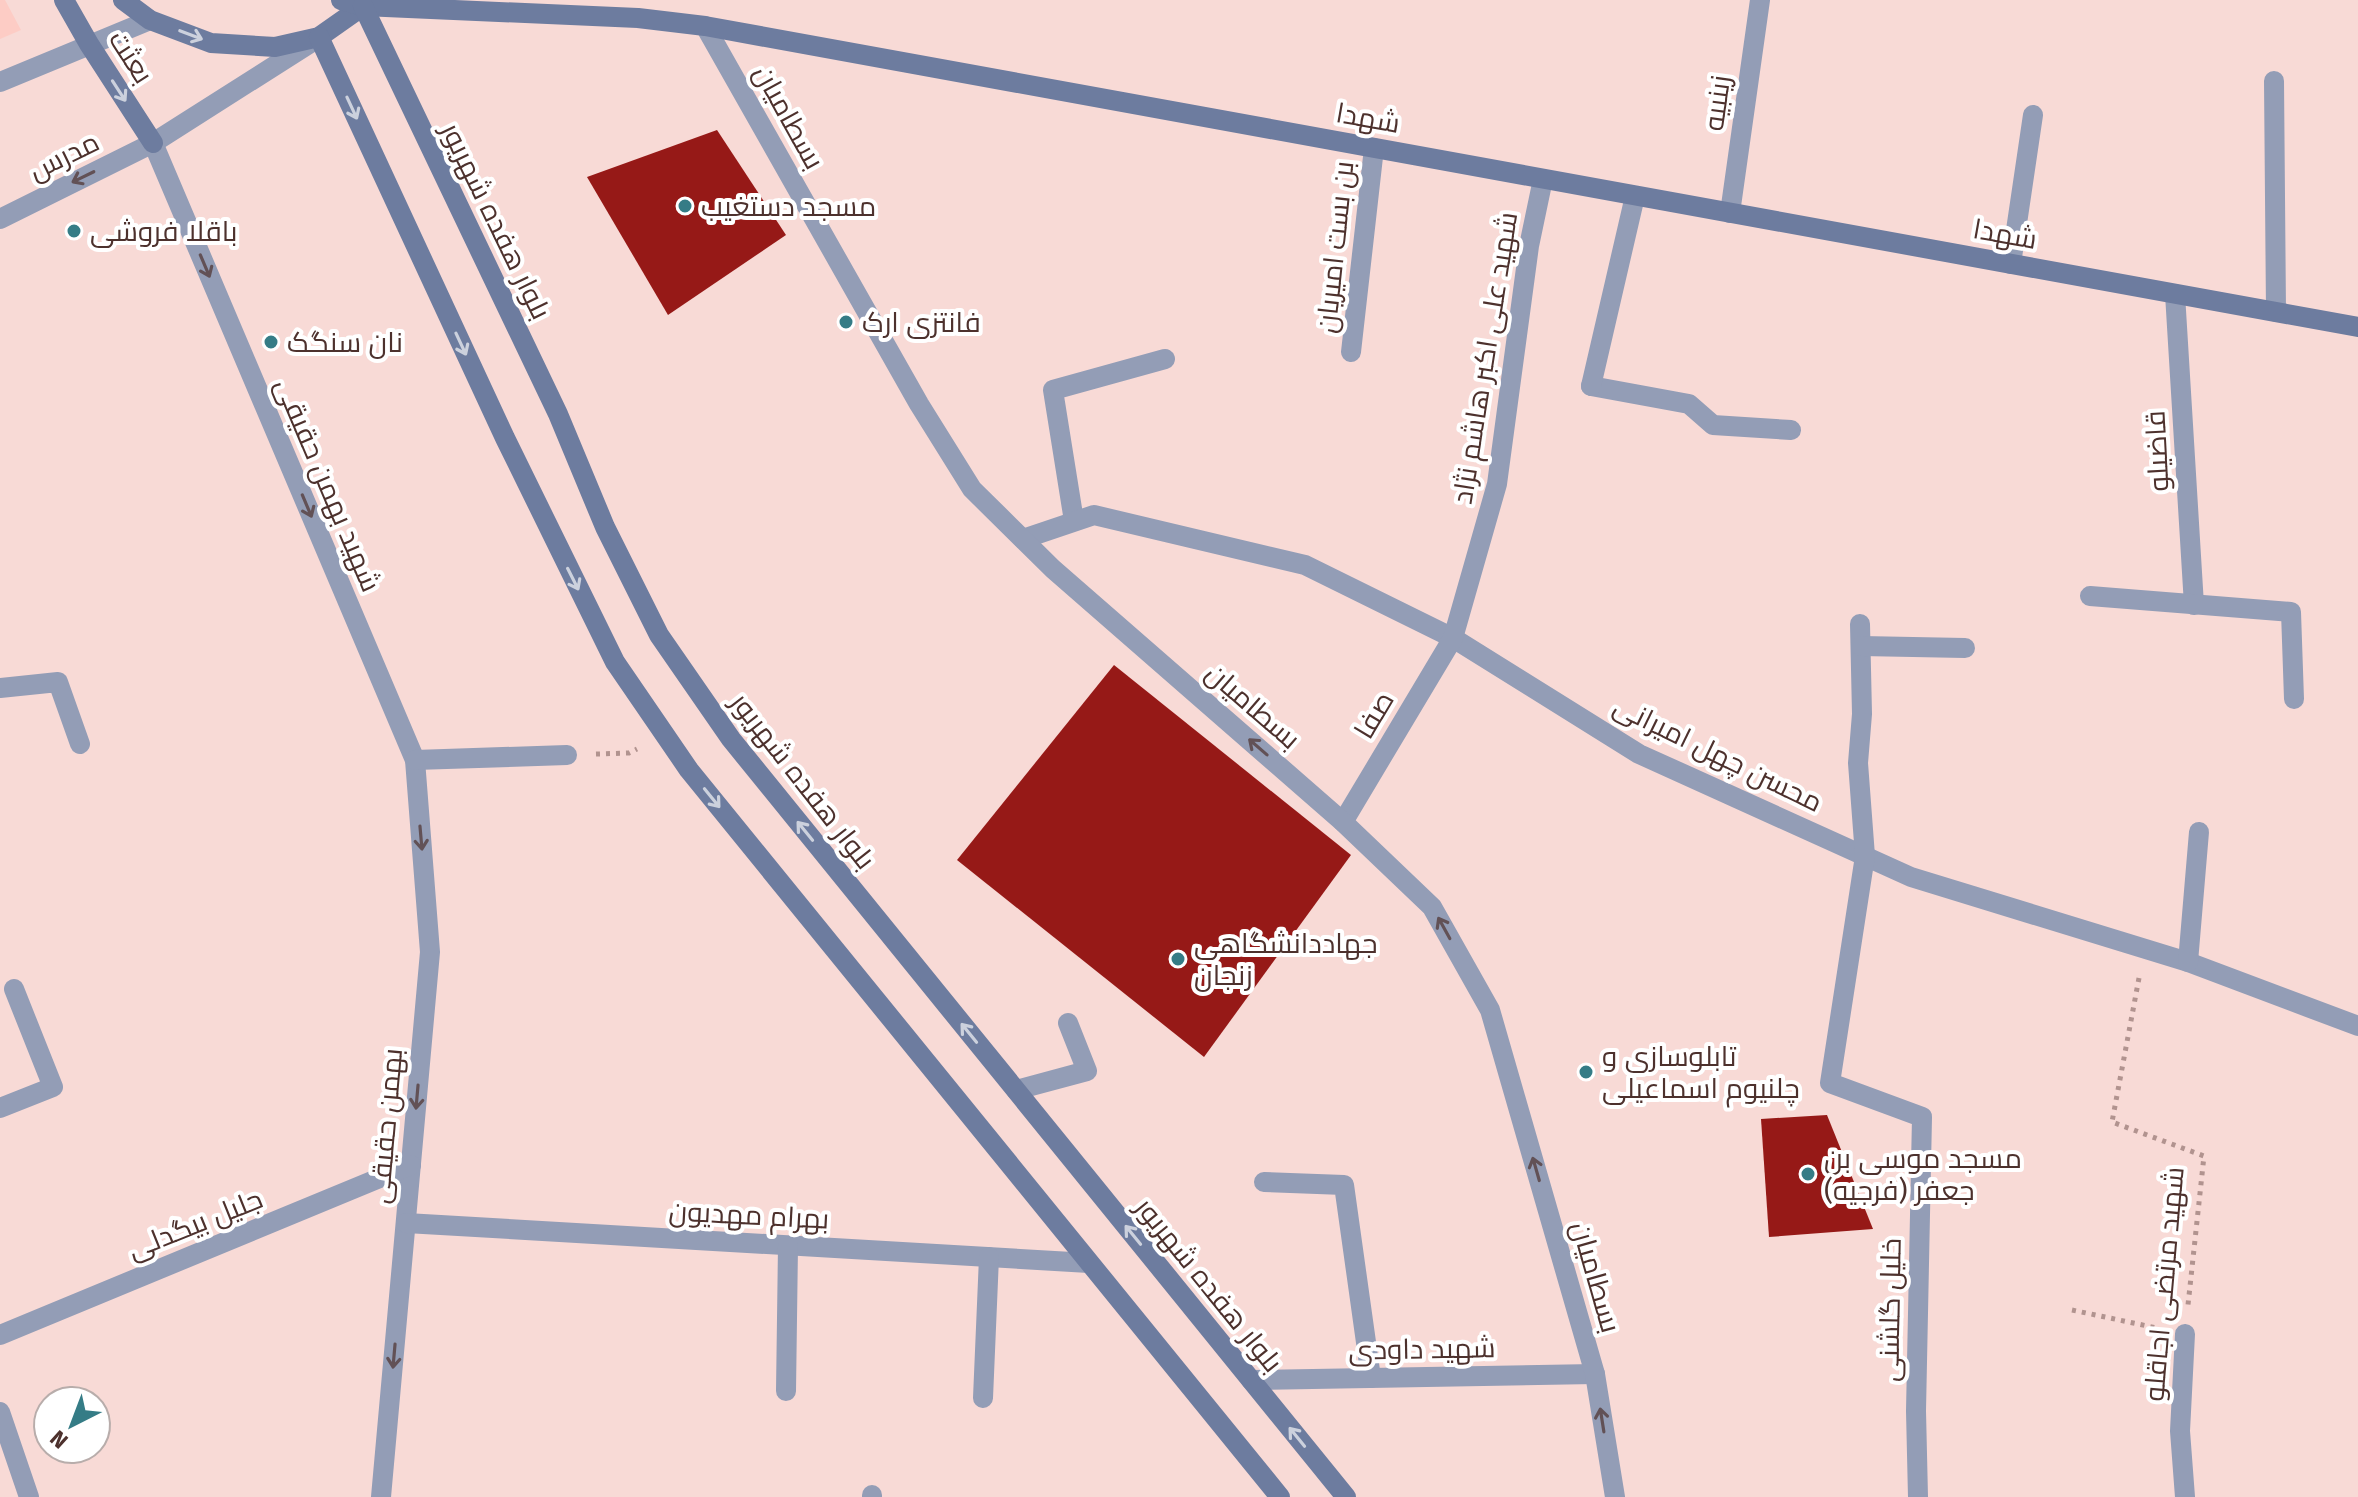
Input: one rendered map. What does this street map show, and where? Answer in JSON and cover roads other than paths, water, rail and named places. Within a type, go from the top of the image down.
[{"type":"main road","name":"بعثت","points":[[64,0],[153,143]]},
{"type":"main road","name":"بعثت","points":[[123,0],[150,20],[211,43],[275,47],[319,37]]},
{"type":"main road","points":[[341,0],[365,3]]},
{"type":"main road","points":[[613,0],[638,18]]},
{"type":"main road","points":[[365,3],[319,37],[559,550],[615,662],[689,770],[1280,1497]]},
{"type":"main road","name":"شهدا","points":[[365,3],[638,18],[705,26],[2358,327]]},
{"type":"main road","name":"بلوار هفده شهریور","points":[[365,3],[558,414],[605,527],[659,635],[731,739],[1346,1497]]},
{"type":"street","name":"زینبیه","points":[[1730,213],[1760,0]]},
{"type":"street","points":[[0,82],[150,20]]},
{"type":"street","name":"بسطامیان","points":[[705,26],[919,404],[972,489],[1053,569],[1343,822],[1432,907],[1490,1010],[1595,1374],[1615,1497]]},
{"type":"street","name":"مدرس","points":[[0,219],[153,143],[319,37]]},
{"type":"street","points":[[2274,81],[2276,312]]},
{"type":"street","points":[[2011,264],[2033,115]]},
{"type":"street","name":"شهید بهمن حقیقی","points":[[153,143],[415,760]]},
{"type":"street","name":"بن بست امیریان","points":[[1351,352],[1374,148]]},
{"type":"street","name":"شهید علی اکبر هاشم نژاد","points":[[1453,638],[1497,484],[1529,246],[1543,179]]},
{"type":"street","points":[[1635,196],[1591,386],[1689,404],[1713,425],[1791,430]]},
{"type":"street","name":"قاضیلو","points":[[2175,294],[2194,605]]},
{"type":"street","points":[[1074,521],[1053,390],[1165,359]]},
{"type":"street","name":"محسن چهل امیرانی","points":[[1023,539],[1094,515],[1305,565],[1453,638],[1639,754],[1911,877],[2188,962],[2358,1026]]},
{"type":"street","points":[[2090,596],[2291,612],[2294,699]]},
{"type":"street","points":[[1860,624],[1862,714],[1858,763],[1865,856]]},
{"type":"street","name":"صفا","points":[[1343,822],[1453,638]]},
{"type":"street","points":[[1861,646],[1965,648]]},
{"type":"street","points":[[0,688],[58,682],[80,744]]},
{"type":"street","points":[[415,760],[567,755]]},
{"type":"street","name":"بهمن حقیقی","points":[[381,1497],[430,952],[415,760]]},
{"type":"street","points":[[2188,962],[2199,832]]},
{"type":"street","name":"خلیل گلشنی","points":[[1865,856],[1830,1083],[1922,1117],[1916,1411],[1918,1497]]},
{"type":"street","points":[[0,1108],[53,1087],[14,989]]},
{"type":"street","points":[[1016,1090],[1087,1071],[1068,1023]]},
{"type":"street","name":"جلیل بیگدلی","points":[[0,1335],[411,1165]]},
{"type":"street","points":[[1264,1182],[1344,1185],[1371,1378]]},
{"type":"street","name":"بهرام مهدیون","points":[[406,1223],[1089,1263]]},
{"type":"street","points":[[786,1391],[788,1246]]},
{"type":"street","points":[[983,1398],[989,1257]]},
{"type":"street","name":"شهید مرتضی اجاقلو","points":[[2185,1334],[2180,1431],[2185,1497]]},
{"type":"street","name":"شهید داودی","points":[[1251,1380],[1595,1374]]},
{"type":"street","points":[[0,1412],[29,1497]]},
{"type":"place","name":"مسجد دستغیب","points":[[685,206]]},
{"type":"place","name":"باقلا فروشی","points":[[74,231]]},
{"type":"place","name":"فانتزی ارک","points":[[846,322]]},
{"type":"place","name":"نان سنگک","points":[[271,342]]},
{"type":"place","name":"جهاددانشگاهی زنجان","points":[[1178,959]]},
{"type":"place","name":"تابلوسازی و چلنیوم اسماعیلی","points":[[1586,1072]]},
{"type":"place","name":"مسجد موسی بن جعفر (فرجیه)","points":[[1808,1174]]}]
